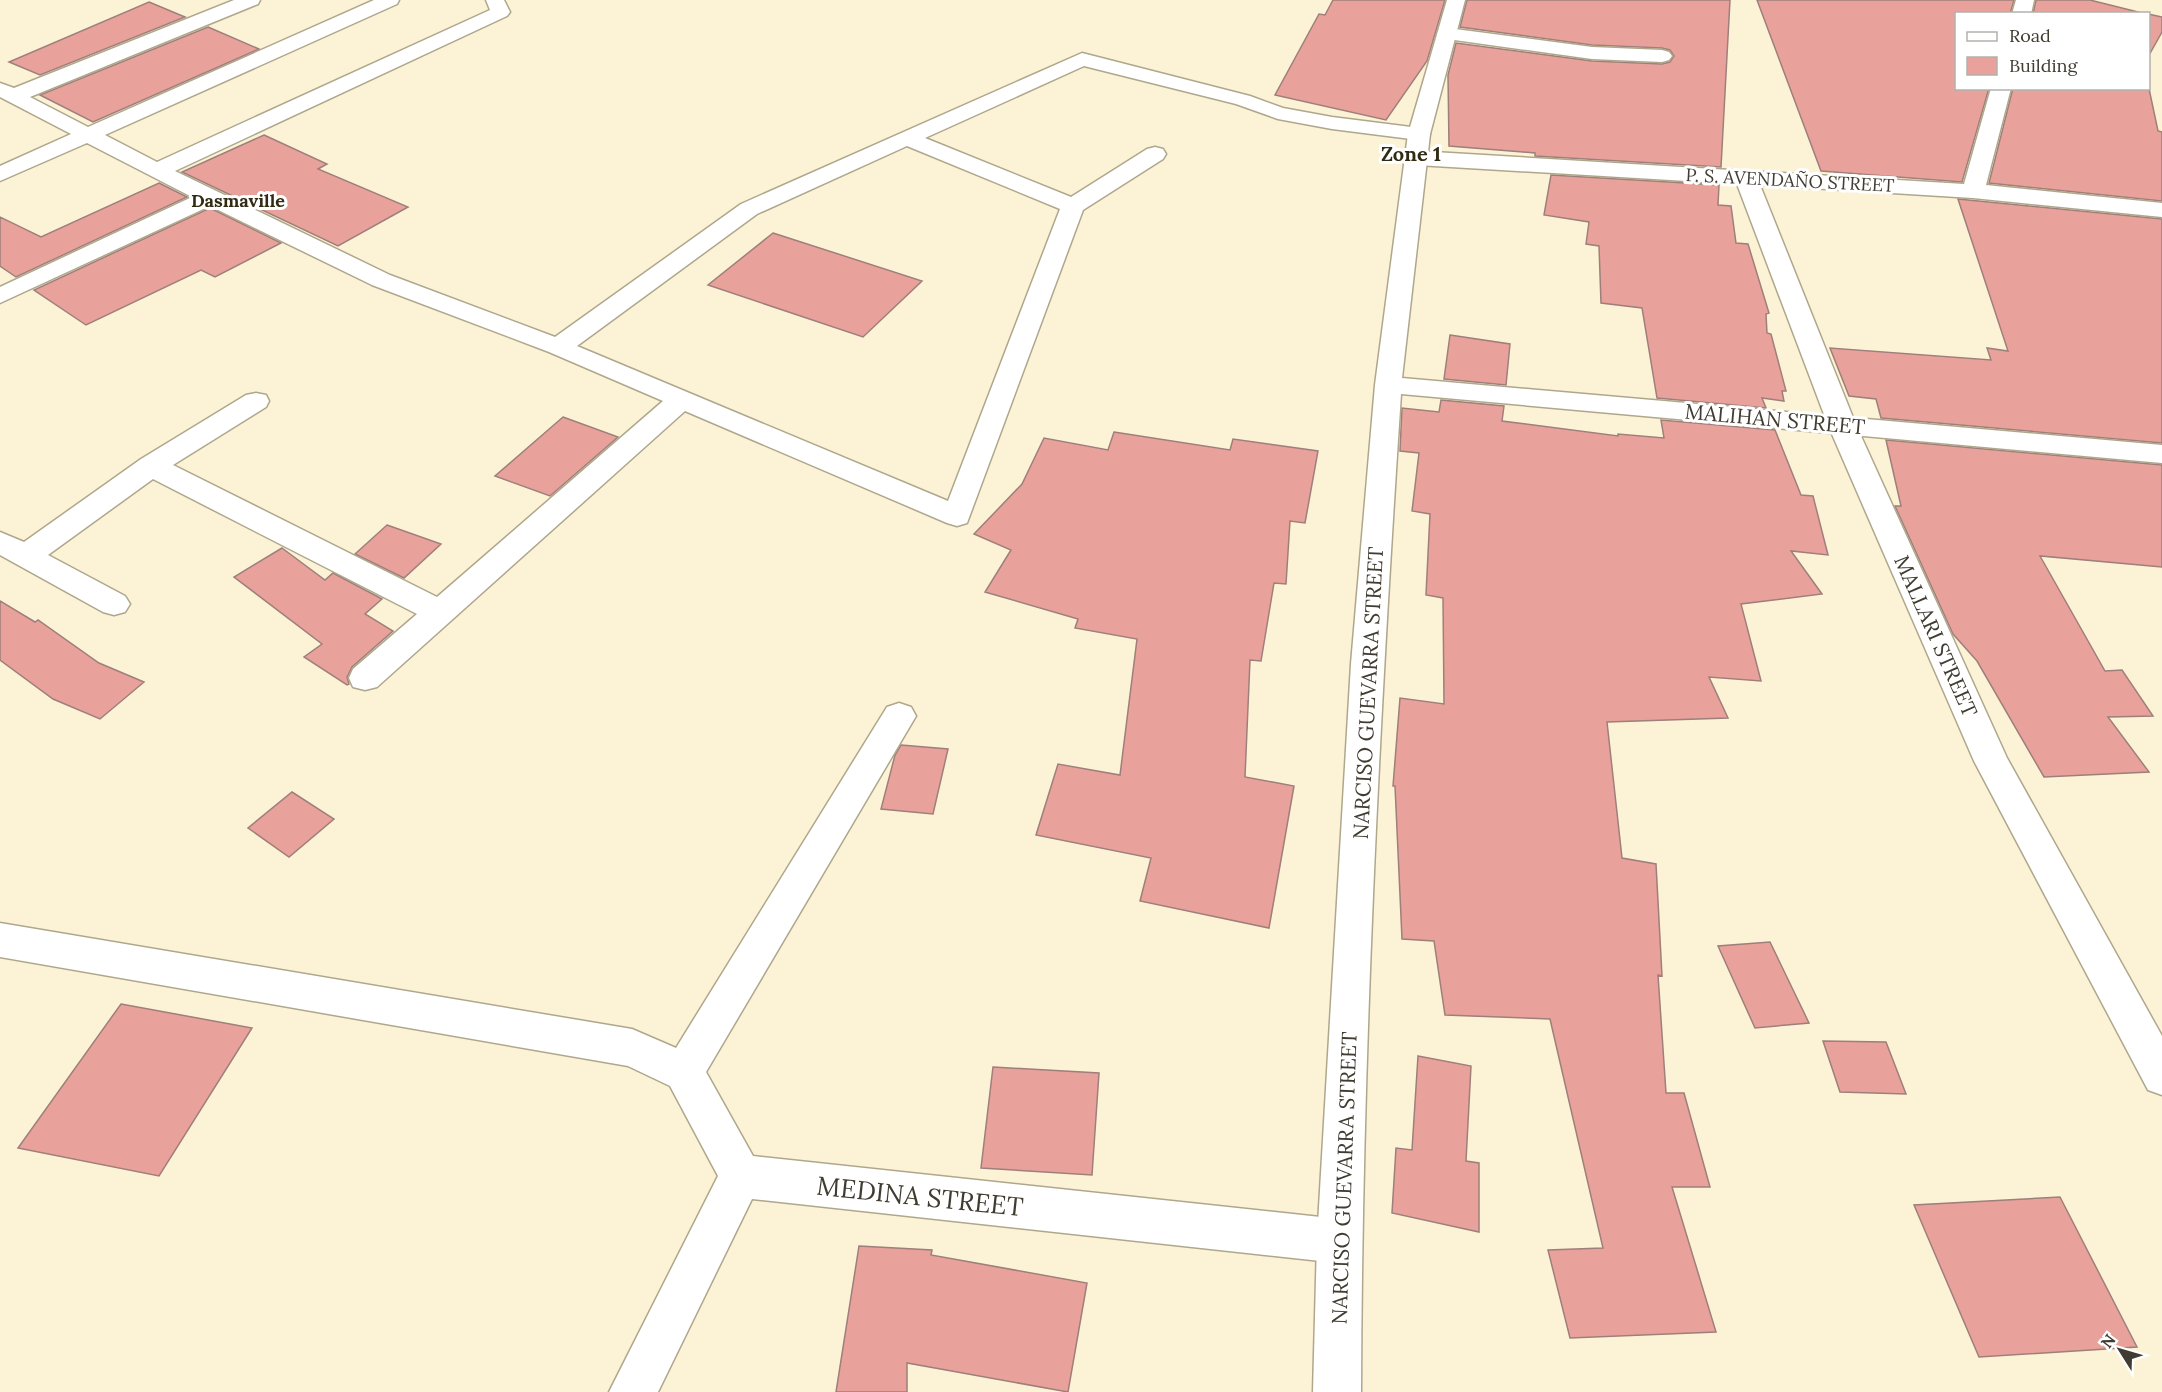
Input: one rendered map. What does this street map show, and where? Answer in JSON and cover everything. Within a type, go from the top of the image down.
[{"type":"street","points":[[8,92],[251,0]]},
{"type":"street","points":[[0,174],[390,0]]},
{"type":"street","points":[[157,171],[500,12],[495,0]]},
{"type":"street","name":"NARCISO GUEVARRA STREET","points":[[1337,1392],[1339,1241],[1367,664],[1389,385],[1419,134],[1456,0]]},
{"type":"street","points":[[1447,34],[1592,53],[1662,56]]},
{"type":"street","points":[[558,347],[749,209],[1082,58],[1243,100],[1278,113],[1419,134]]},
{"type":"street","points":[[1973,191],[2000,90]]},
{"type":"street","points":[[8,92],[157,171],[381,280],[558,347],[957,516],[1073,206],[1155,154]]},
{"type":"street","points":[[906,138],[1073,206]]},
{"type":"street","name":"P. S. AVENDAÑO STREET","points":[[1417,158],[1973,191],[2162,210]]},
{"type":"street","name":"MALLARI STREET","points":[[1746,177],[1842,425],[1992,761],[2162,1076]]},
{"type":"street","points":[[0,296],[210,197]]},
{"type":"street","name":"MALIHAN STREET","points":[[1389,385],[2162,454]]},
{"type":"street","points":[[365,678],[681,400]]},
{"type":"street","points":[[27,555],[151,466],[256,401]]},
{"type":"street","points":[[151,466],[439,612]]},
{"type":"street","points":[[0,542],[114,604]]},
{"type":"street","points":[[684,1072],[899,716]]},
{"type":"street","points":[[0,940],[632,1048],[684,1072],[741,1176],[633,1392]]},
{"type":"street","name":"MEDINA STREET","points":[[741,1176],[1339,1241]]},
{"type":"building","points":[[1333,0],[1445,0],[1427,61],[1386,120],[1275,95],[1319,14],[1325,15]]},
{"type":"building","points":[[1467,0],[1730,0],[1721,167],[1535,156],[1535,153],[1449,146],[1448,75],[1456,43],[1592,61],[1662,64],[1670,62],[1674,56],[1670,50],[1662,48],[1592,45],[1460,27]]},
{"type":"building","points":[[1757,0],[2014,0],[2011,12],[1955,12],[1955,90],[1988,90],[1962,182],[1821,171]]},
{"type":"building","points":[[2036,0],[2090,0],[2138,12],[2033,12]]},
{"type":"building","points":[[149,2],[185,17],[40,75],[9,62]]},
{"type":"building","points":[[2150,14],[2162,17],[2162,32],[2150,53]]},
{"type":"building","points":[[208,27],[259,49],[93,122],[40,95]]},
{"type":"building","points":[[2012,90],[2149,90],[2158,131],[2162,132],[2162,201],[1989,183]]},
{"type":"building","points":[[264,135],[327,164],[318,169],[408,207],[338,246],[182,172]]},
{"type":"building","points":[[1551,175],[1719,185],[1718,205],[1731,206],[1736,243],[1748,244],[1769,313],[1766,314],[1767,333],[1771,334],[1786,391],[1782,391],[1784,401],[1762,398],[1766,408],[1657,398],[1642,308],[1601,303],[1599,246],[1586,244],[1589,222],[1544,215]]},
{"type":"building","points":[[159,183],[187,197],[16,277],[0,266],[0,217],[41,237]]},
{"type":"building","points":[[1958,199],[2162,219],[2162,443],[1881,418],[1876,399],[1849,396],[1830,348],[1991,360],[1987,348],[2008,351]]},
{"type":"building","points":[[210,208],[281,243],[215,277],[201,270],[86,325],[34,290]]},
{"type":"building","points":[[773,233],[922,281],[863,337],[708,285]]},
{"type":"building","points":[[1450,335],[1510,344],[1506,385],[1444,379]]},
{"type":"building","points":[[1441,400],[1504,406],[1502,421],[1618,436],[1618,434],[1664,438],[1661,420],[1775,430],[1801,495],[1813,496],[1828,555],[1791,551],[1822,594],[1741,604],[1761,681],[1709,677],[1728,718],[1607,722],[1622,858],[1656,864],[1662,976],[1658,975],[1666,1093],[1684,1093],[1710,1187],[1672,1187],[1716,1332],[1570,1338],[1548,1250],[1603,1248],[1550,1019],[1445,1015],[1434,941],[1402,939],[1395,786],[1393,786],[1400,698],[1444,704],[1443,598],[1426,595],[1430,514],[1412,511],[1419,453],[1400,451],[1402,408],[1439,412]]},
{"type":"building","points":[[563,417],[618,437],[550,496],[495,476]]},
{"type":"building","points":[[1114,432],[1230,450],[1233,439],[1318,451],[1305,523],[1290,521],[1286,584],[1274,583],[1261,661],[1250,660],[1245,777],[1294,786],[1269,928],[1140,901],[1151,858],[1036,835],[1058,764],[1120,775],[1137,639],[1075,628],[1078,619],[985,592],[1011,550],[974,534],[1022,484],[1044,438],[1108,450]]},
{"type":"building","points":[[1886,440],[2162,465],[2162,567],[2040,556],[2105,671],[2122,670],[2153,716],[2108,717],[2149,772],[2044,777],[1977,661],[1953,634],[1895,506],[1901,506]]},
{"type":"building","points":[[387,525],[441,544],[404,578],[355,554]]},
{"type":"building","points":[[282,548],[325,580],[333,573],[382,599],[365,614],[393,631],[352,667],[347,677],[349,684],[347,685],[304,657],[322,644],[234,577]]},
{"type":"building","points":[[0,601],[35,622],[38,620],[99,663],[144,682],[100,719],[53,699],[0,660]]},
{"type":"building","points":[[901,745],[948,749],[933,814],[881,809],[895,755]]},
{"type":"building","points":[[292,792],[334,819],[289,857],[248,828]]},
{"type":"building","points":[[1770,942],[1809,1023],[1755,1028],[1718,946]]},
{"type":"building","points":[[121,1004],[252,1028],[159,1176],[18,1148]]},
{"type":"building","points":[[1823,1041],[1886,1042],[1906,1094],[1840,1092]]},
{"type":"building","points":[[1418,1056],[1471,1066],[1466,1161],[1479,1163],[1479,1232],[1392,1213],[1396,1148],[1412,1150]]},
{"type":"building","points":[[993,1067],[1099,1073],[1092,1175],[981,1168]]},
{"type":"building","points":[[2060,1197],[2137,1347],[1979,1357],[1914,1205]]},
{"type":"building","points":[[859,1246],[932,1250],[931,1255],[1087,1283],[1068,1392],[907,1363],[907,1392],[836,1392]]},
{"type":"district","name":"Zone 1","points":[[1411,153]]},
{"type":"district","name":"Dasmaville","points":[[238,200]]}]
